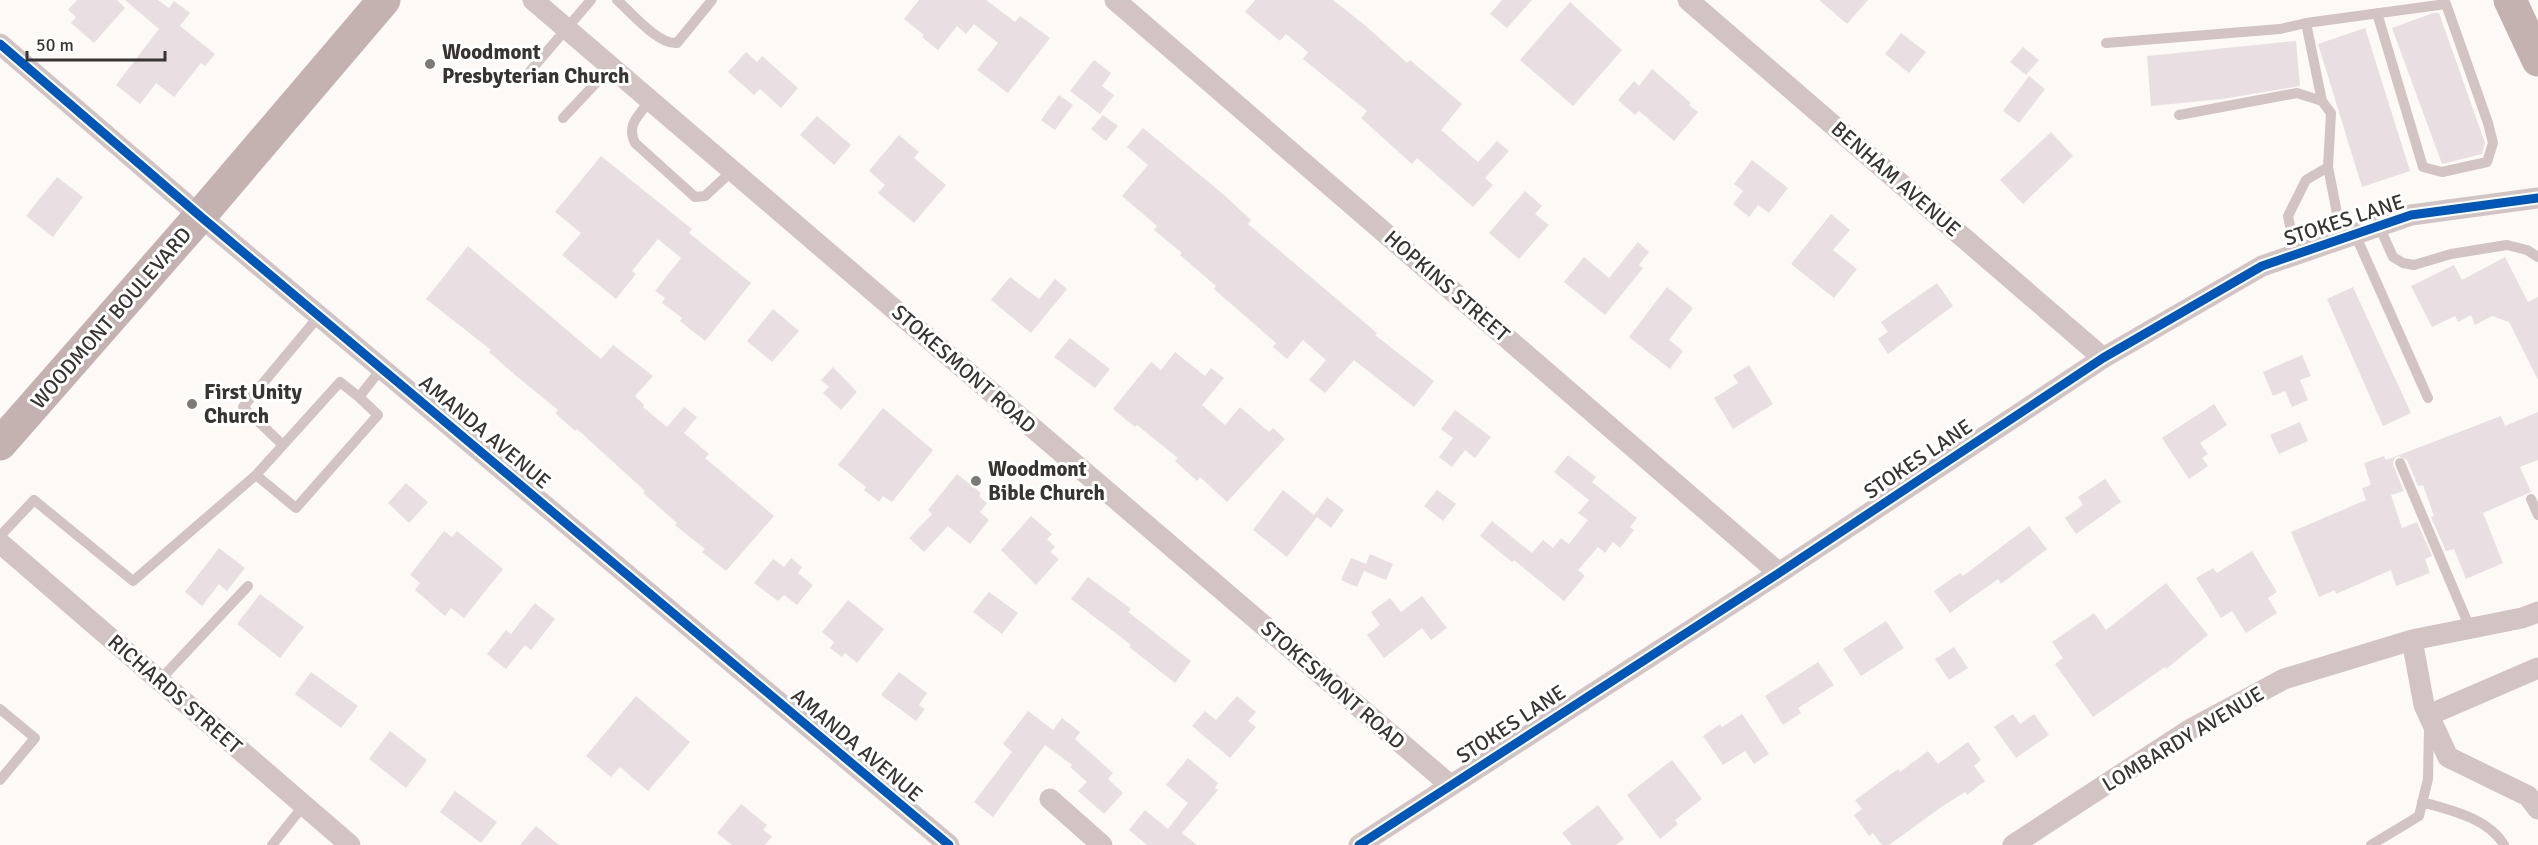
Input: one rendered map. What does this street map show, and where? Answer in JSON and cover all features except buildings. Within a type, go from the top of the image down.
[{"type":"main road","name":"WOODMONT BOULEVARD","points":[[0,444],[200,216],[384,0]]},
{"type":"main road","points":[[2515,3],[2538,60]]},
{"type":"street","name":"STOKESMONT ROAD","points":[[533,0],[1450,785]]},
{"type":"street","name":"HOPKINS STREET","points":[[1115,0],[1779,573]]},
{"type":"street","name":"BENHAM AVENUE","points":[[1688,0],[2103,358]]},
{"type":"street","name":"AMANDA AVENUE","points":[[0,44],[381,369],[948,845]]},
{"type":"street","name":"STOKES LANE","points":[[1359,845],[1779,573],[2103,358],[2262,266],[2410,215],[2538,198]]},
{"type":"street","name":"RICHARDS STREET","points":[[0,543],[350,845]]},
{"type":"street","name":"LOMBARDY AVENUE","points":[[2013,845],[2190,730],[2284,679],[2412,640],[2538,612]]},
{"type":"street","points":[[2412,640],[2424,705],[2448,757],[2528,796],[2538,809]]},
{"type":"street","points":[[2429,715],[2538,668]]},
{"type":"street","points":[[1050,799],[1102,845]]},
{"type":"lane","points":[[525,77],[568,30],[591,0]]},
{"type":"lane","points":[[616,0],[660,39],[669,44],[677,43],[712,0]]},
{"type":"lane","points":[[2106,43],[2280,29],[2306,23],[2377,13],[2446,4],[2488,123],[2493,143],[2487,162],[2442,172],[2423,167],[2377,13]]},
{"type":"lane","points":[[2306,23],[2322,101],[2331,113],[2328,167],[2348,236],[2428,398]]},
{"type":"lane","points":[[563,118],[611,67]]},
{"type":"lane","points":[[2179,115],[2296,93],[2322,101]]},
{"type":"lane","points":[[650,100],[631,126],[630,132],[635,143],[696,197],[705,196],[732,171]]},
{"type":"lane","points":[[2296,255],[2288,216],[2306,180],[2328,167]]},
{"type":"lane","points":[[2379,226],[2393,257],[2403,263],[2414,265],[2451,254],[2507,245],[2527,250],[2538,257]]},
{"type":"lane","points":[[283,445],[243,407],[319,316]]},
{"type":"lane","points":[[359,397],[381,369]]},
{"type":"lane","points":[[0,536],[34,500],[133,581],[256,475],[340,382],[378,415],[296,508],[256,475]]},
{"type":"lane","points":[[2400,463],[2470,628]]},
{"type":"lane","points":[[2531,500],[2538,515]]},
{"type":"lane","points":[[159,681],[248,586]]},
{"type":"lane","points":[[0,709],[35,738],[0,780]]},
{"type":"lane","points":[[2371,845],[2419,816],[2428,779],[2429,715]]},
{"type":"lane","points":[[2422,802],[2469,816],[2500,838],[2504,845]]},
{"type":"lane","points":[[272,845],[304,805]]},
{"type":"cycle path","points":[[0,44],[200,216],[949,845]]},
{"type":"cycle path","points":[[1359,845],[1779,573],[2103,358],[2262,266],[2411,215],[2538,198]]},
{"type":"place","name":"Woodmont Presbyterian Church","points":[[430,64]]},
{"type":"place","name":"First Unity Church","points":[[192,404]]},
{"type":"place","name":"Woodmont Bible Church","points":[[976,481]]}]
